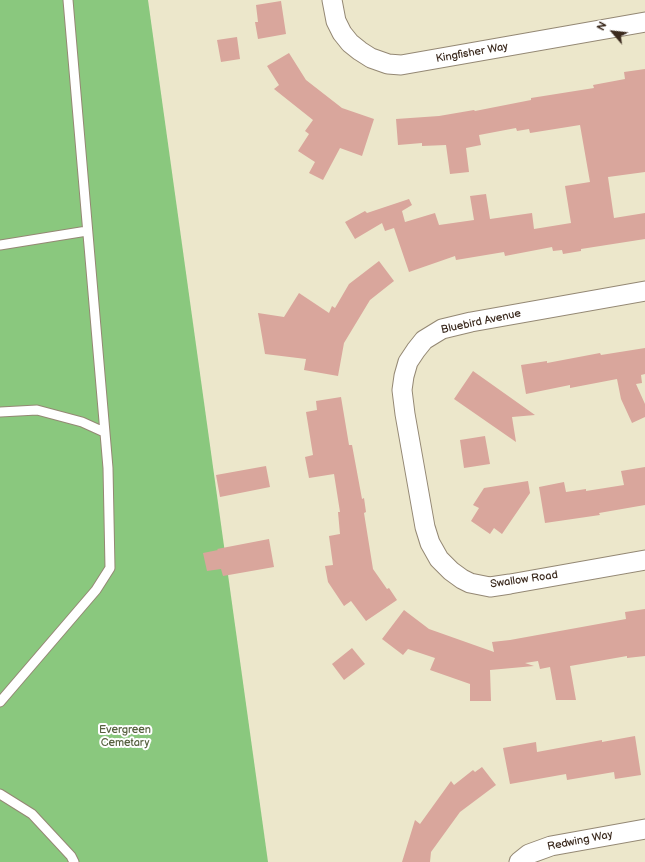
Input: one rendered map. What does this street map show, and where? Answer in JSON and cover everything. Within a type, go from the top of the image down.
[{"type":"street","name":"Kingfisher Way","points":[[332,0],[336,21],[342,33],[350,43],[360,52],[371,58],[388,64],[400,65],[645,22]]},
{"type":"street","name":"Bluebird Avenue","points":[[413,462],[403,396],[404,376],[408,362],[424,340],[442,329],[471,322],[645,291]]},
{"type":"street","name":"Swallow Road","points":[[413,462],[425,527],[430,543],[439,558],[451,571],[470,583],[490,586],[510,584],[645,560]]},
{"type":"street","name":"Redwing Way","points":[[519,862],[529,854],[551,846],[645,829]]},
{"type":"lane","points":[[0,702],[96,590],[110,568],[108,468],[68,0]]},
{"type":"lane","points":[[0,245],[87,231]]},
{"type":"lane","points":[[0,412],[37,410],[82,422],[104,432]]},
{"type":"lane","points":[[0,794],[32,814],[71,856],[74,862]]},
{"type":"green space","name":"Evergreen Cemetary","points":[[0,0],[148,0],[268,862],[0,862]]},
{"type":"building","points":[[281,1],[286,34],[258,39],[255,22],[258,22],[256,5]]},
{"type":"building","points":[[237,37],[240,59],[221,62],[217,40]]},
{"type":"building","points":[[289,53],[306,80],[342,108],[374,119],[362,156],[340,148],[323,180],[309,173],[315,162],[298,151],[309,134],[305,131],[313,120],[274,89],[279,85],[267,66]]},
{"type":"building","points":[[645,69],[645,172],[608,177],[614,218],[645,213],[645,239],[581,249],[581,251],[563,254],[562,250],[553,251],[552,247],[505,256],[504,252],[456,260],[455,256],[409,272],[394,228],[385,231],[382,223],[355,239],[345,222],[365,211],[367,213],[409,199],[412,205],[402,211],[405,222],[435,213],[439,225],[474,220],[470,196],[486,194],[490,219],[532,213],[534,229],[571,223],[565,186],[590,182],[580,125],[530,133],[529,129],[517,131],[516,128],[479,135],[481,145],[466,148],[469,172],[450,174],[446,145],[422,146],[422,143],[398,145],[396,119],[439,116],[475,111],[531,100],[531,98],[594,88],[593,85],[625,79],[624,72]]},
{"type":"building","points":[[379,261],[394,281],[370,300],[344,343],[338,376],[304,370],[306,359],[265,354],[258,313],[284,317],[299,293],[329,313],[332,306],[335,308],[349,284]]},
{"type":"building","points":[[645,348],[645,374],[641,375],[642,383],[636,384],[645,404],[645,417],[632,423],[621,399],[617,379],[570,388],[570,385],[526,394],[521,365],[547,361],[547,363],[600,353],[601,355]]},
{"type":"building","points":[[473,371],[535,415],[512,417],[516,442],[454,399]]},
{"type":"building","points":[[341,397],[349,445],[352,445],[362,499],[364,498],[366,512],[364,513],[373,569],[397,600],[366,621],[351,601],[344,606],[328,582],[325,566],[333,565],[329,536],[340,534],[338,512],[340,512],[334,474],[309,478],[305,457],[313,455],[306,412],[317,410],[316,401]]},
{"type":"building","points":[[485,436],[490,464],[464,468],[460,440]]},
{"type":"building","points":[[266,466],[270,487],[220,497],[216,475]]},
{"type":"building","points":[[645,467],[645,505],[599,513],[600,515],[545,523],[539,487],[564,482],[566,492],[586,489],[586,491],[624,485],[621,471]]},
{"type":"building","points":[[528,481],[530,493],[502,534],[494,528],[490,534],[471,521],[479,508],[473,505],[484,488]]},
{"type":"building","points":[[269,539],[274,567],[223,576],[221,569],[207,571],[203,553]]},
{"type":"building","points":[[645,609],[645,656],[627,658],[627,656],[570,666],[576,700],[556,700],[550,667],[540,669],[538,661],[525,663],[534,666],[490,670],[491,701],[470,701],[470,684],[430,670],[435,658],[408,649],[403,655],[382,639],[404,610],[429,629],[494,652],[492,642],[626,619],[625,612]]},
{"type":"building","points":[[352,648],[365,664],[344,680],[332,664]]},
{"type":"building","points":[[635,736],[641,775],[615,779],[614,772],[567,780],[566,774],[510,784],[503,748],[536,742],[537,752],[602,740],[602,742]]},
{"type":"building","points":[[482,767],[496,785],[460,812],[431,852],[430,862],[402,862],[415,820],[420,824],[451,781],[454,785],[473,770],[475,772]]}]
